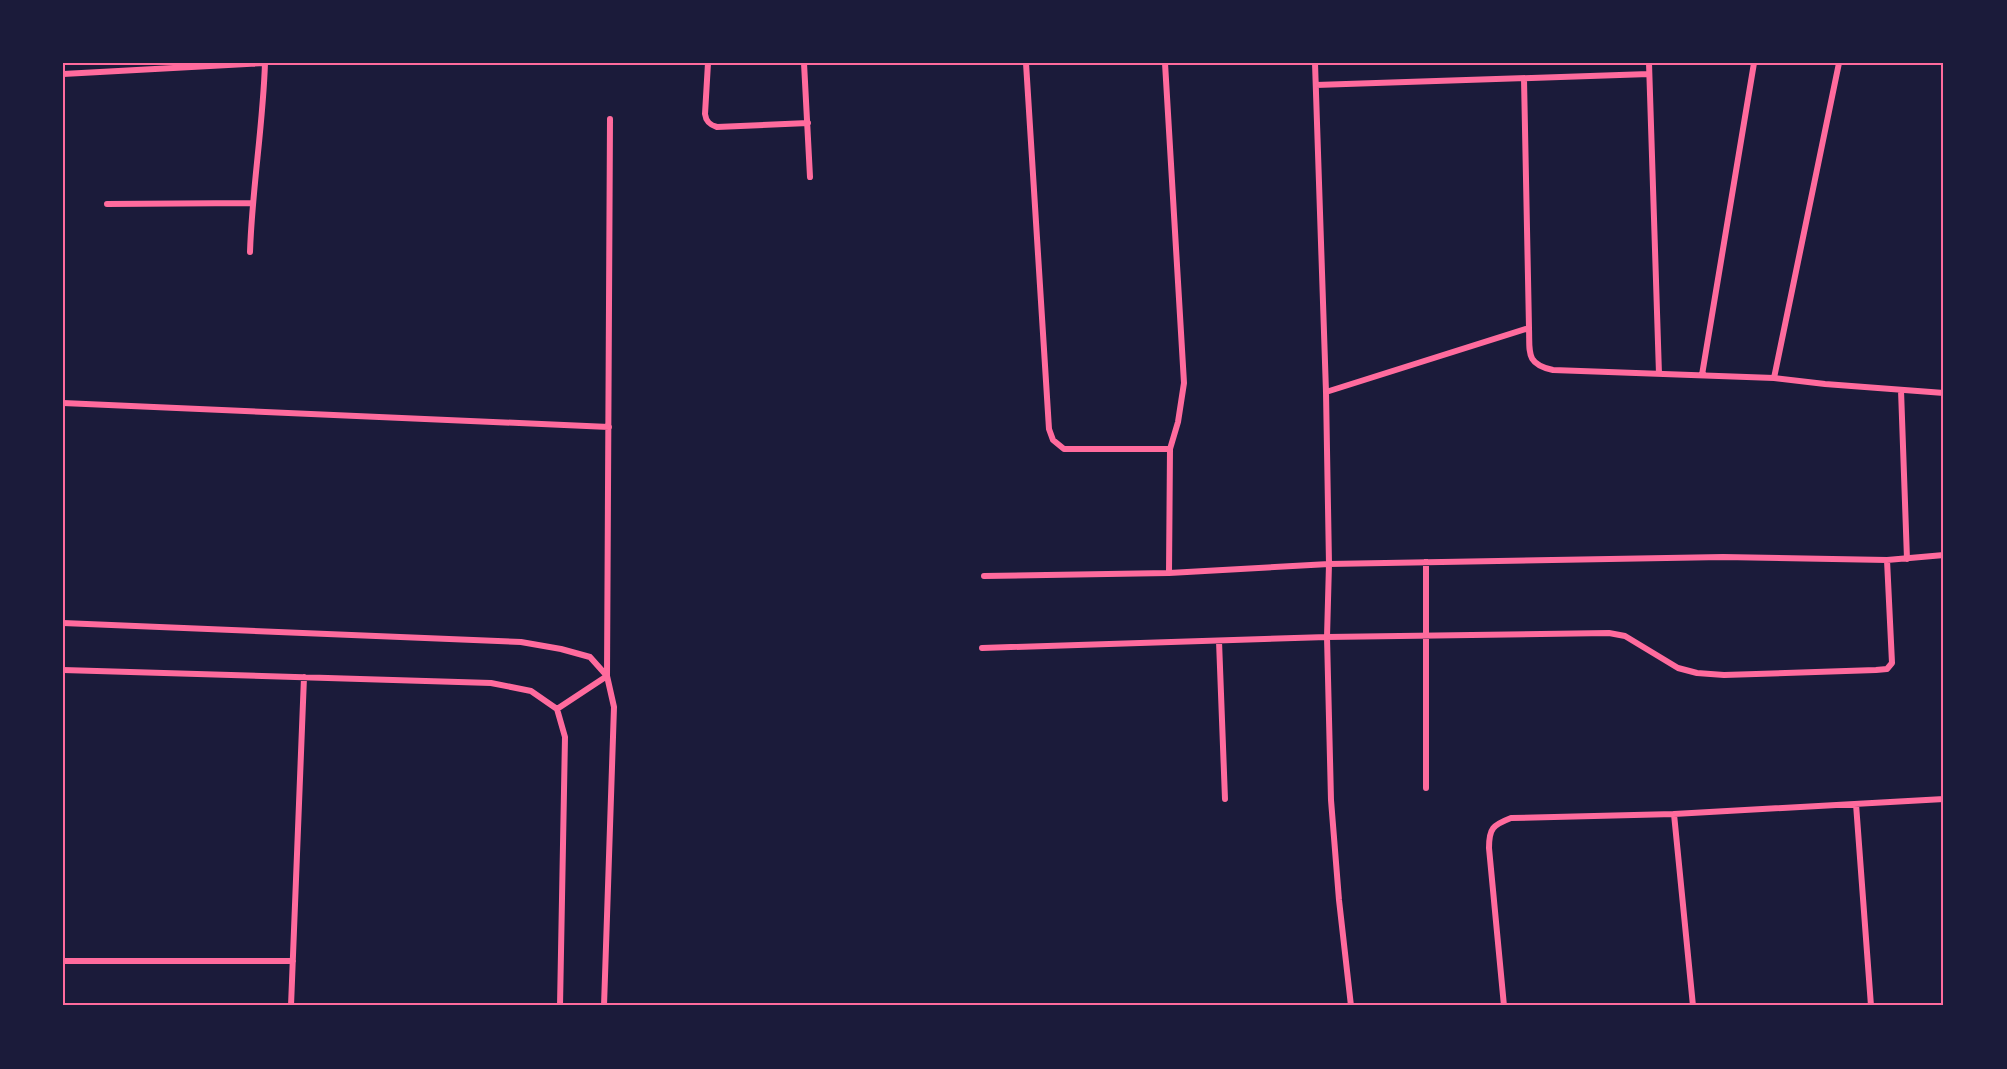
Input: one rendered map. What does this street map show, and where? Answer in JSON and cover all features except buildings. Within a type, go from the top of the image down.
[{"type":"street","points":[[63,74],[265,63],[264,107],[252,203],[250,252]]},
{"type":"street","points":[[708,63],[705,114],[711,126],[807,123]]},
{"type":"street","points":[[804,63],[810,177]]},
{"type":"street","points":[[1026,63],[1049,429],[1053,440],[1064,449],[1170,449]]},
{"type":"street","points":[[1165,63],[1184,383],[1178,422],[1170,449],[1169,573]]},
{"type":"street","points":[[1315,63],[1326,392],[1329,564],[1327,637],[1331,800],[1339,900],[1352,1006]]},
{"type":"street","points":[[1649,63],[1659,374]]},
{"type":"street","points":[[1702,375],[1754,63]]},
{"type":"street","points":[[1774,378],[1839,63]]},
{"type":"street","points":[[1316,85],[1649,74]]},
{"type":"street","points":[[1524,79],[1528,328],[1532,359],[1539,367],[1552,370],[1774,378],[1943,393],[1944,383]]},
{"type":"street","points":[[604,1006],[614,707],[607,676],[610,120]]},
{"type":"street","points":[[107,204],[252,203]]},
{"type":"street","points":[[1326,392],[1528,328]]},
{"type":"street","points":[[1901,390],[1907,559]]},
{"type":"street","points":[[63,403],[609,427]]},
{"type":"street","points":[[984,576],[1169,573],[1329,564],[1723,556],[1887,560],[1944,555]]},
{"type":"street","points":[[982,648],[1327,637],[1609,633],[1625,636],[1678,668],[1697,673],[1724,675],[1887,669],[1892,663],[1887,560]]},
{"type":"street","points":[[1426,562],[1426,788]]},
{"type":"street","points":[[63,623],[521,642],[590,657],[607,676]]},
{"type":"street","points":[[1219,641],[1225,799]]},
{"type":"street","points":[[63,670],[491,683],[531,692],[557,709],[565,737],[560,1006]]},
{"type":"street","points":[[557,709],[607,676]]},
{"type":"street","points":[[291,1006],[304,677]]},
{"type":"street","points":[[1504,1006],[1489,848],[1489,836],[1496,824],[1511,818],[1674,814],[1944,799]]},
{"type":"street","points":[[1856,804],[1871,1006]]},
{"type":"street","points":[[1674,814],[1693,1006]]},
{"type":"street","points":[[63,961],[293,961]]}]
